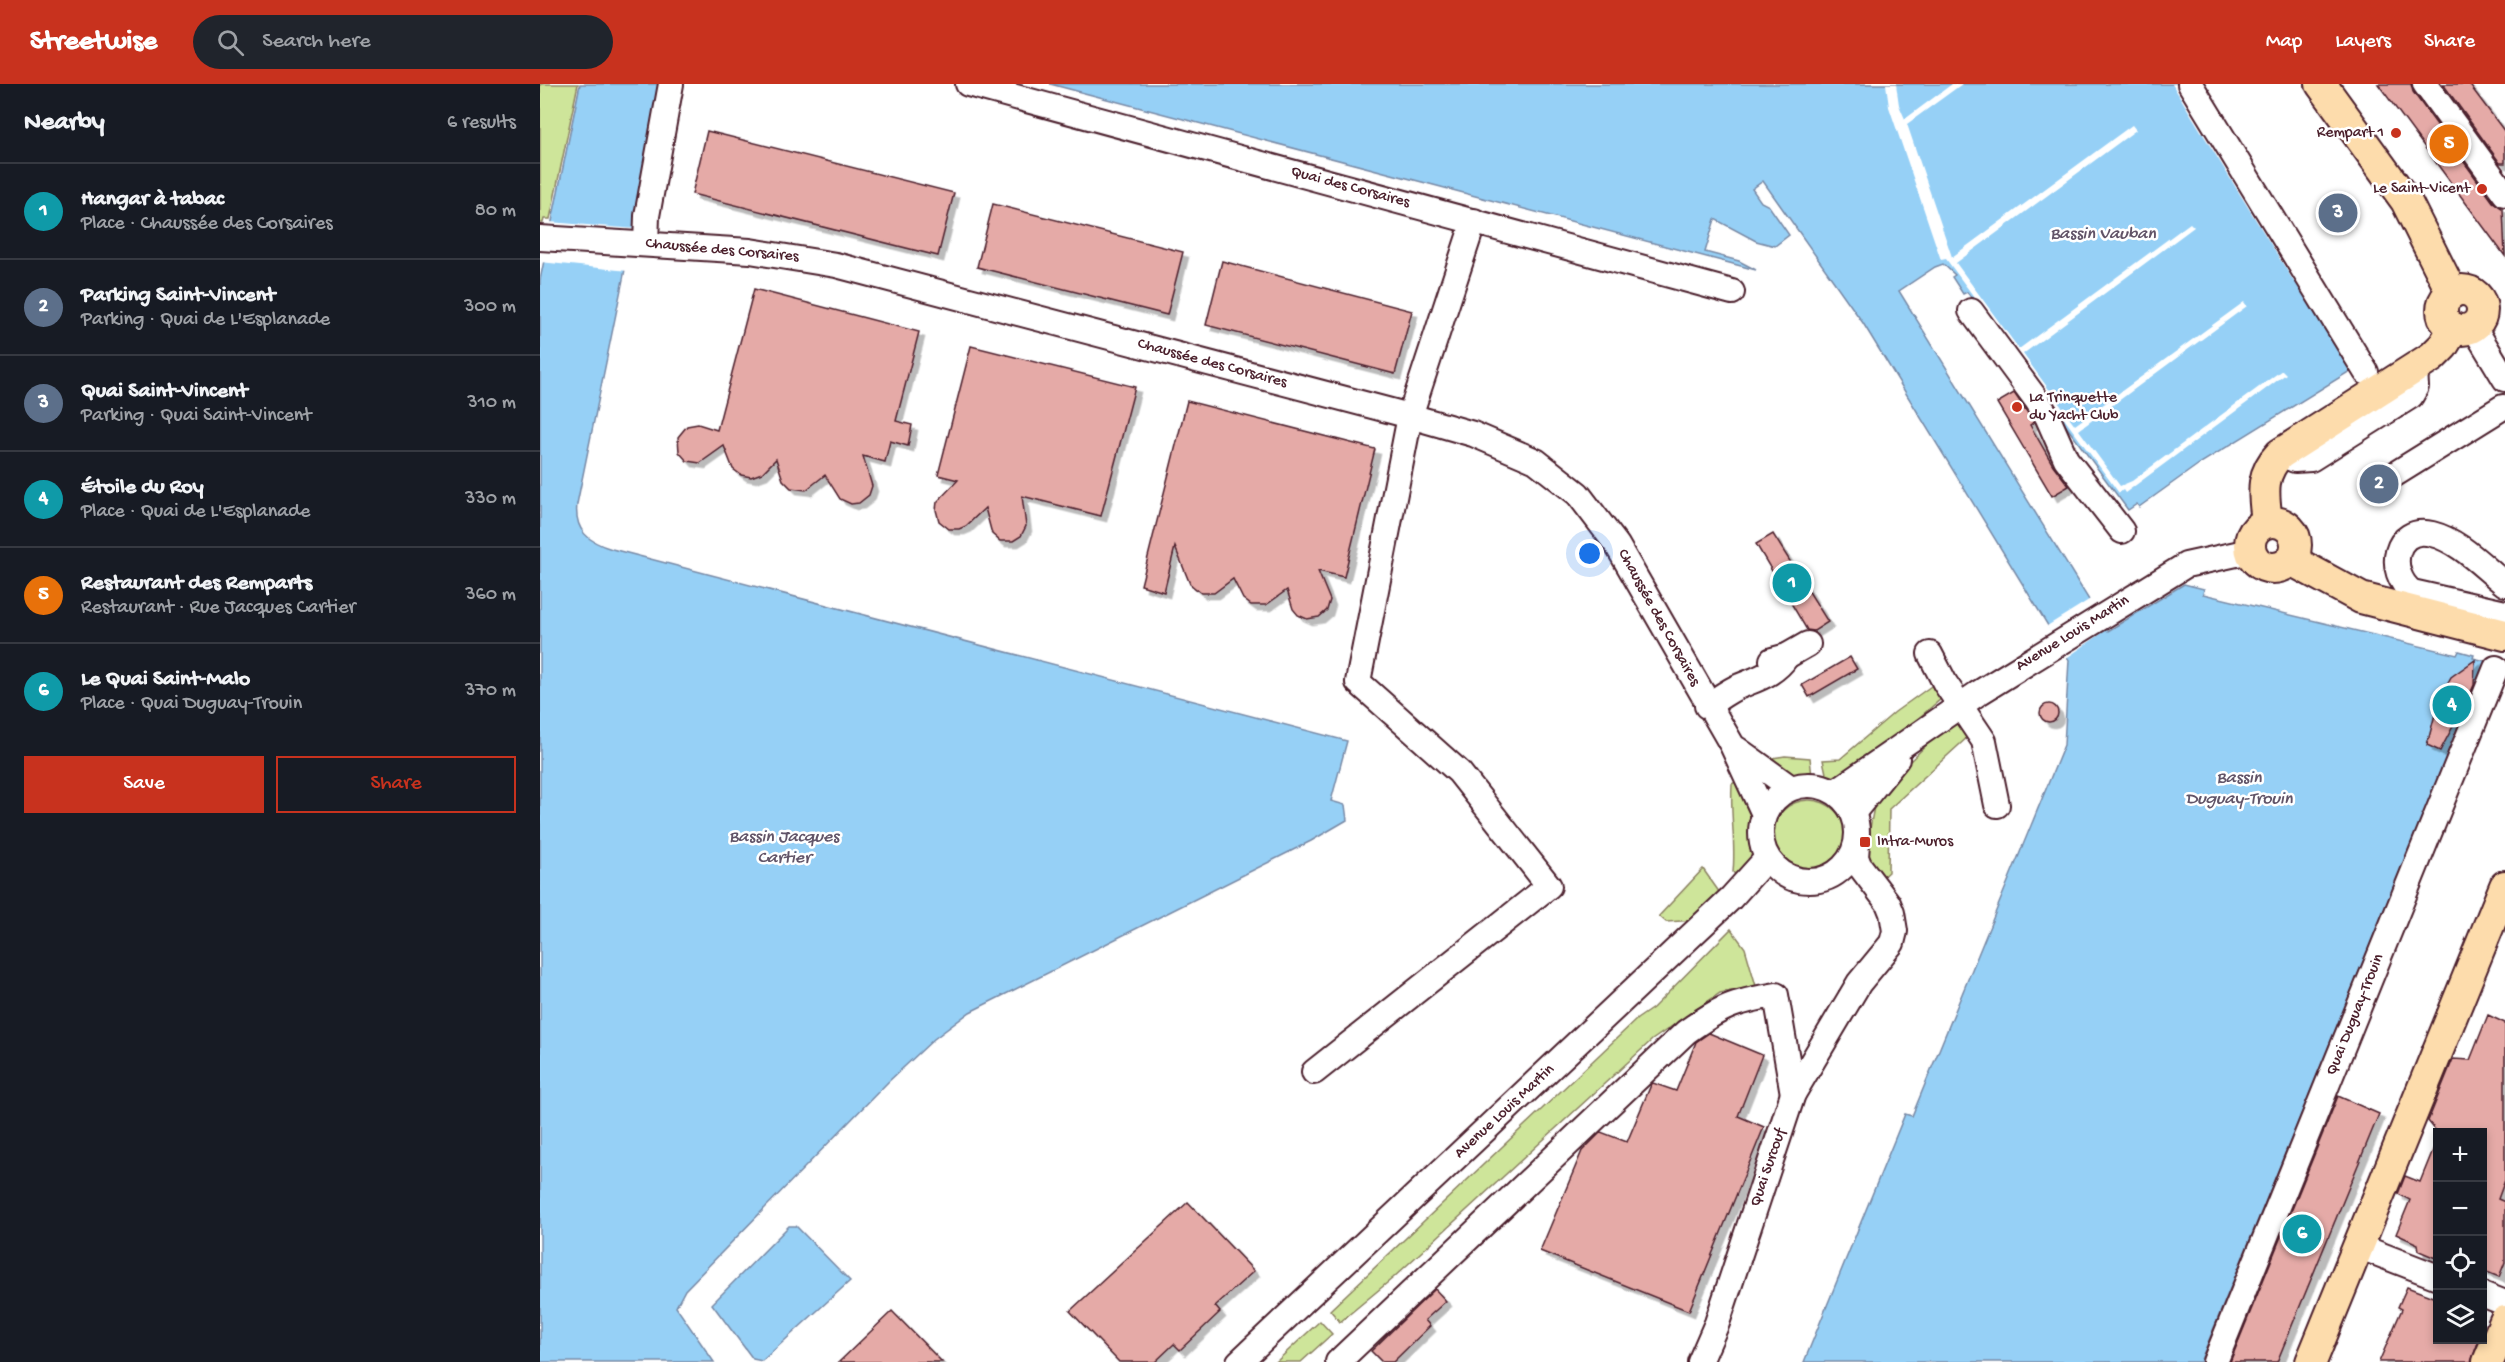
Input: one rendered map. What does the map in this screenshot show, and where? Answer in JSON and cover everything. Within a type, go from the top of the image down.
[{"type":"main road","points":[[2267,522],[2263,487],[2266,472],[2280,454],[2415,367],[2444,346],[2482,311],[2479,299],[2463,290],[2452,293],[2406,201],[2321,84]]},
{"type":"main road","points":[[2267,522],[2281,523],[2292,531],[2296,546],[2290,560],[2278,568],[2264,567],[2250,552],[2251,536],[2267,522]]},
{"type":"main road","points":[[2290,560],[2361,598],[2505,635]]},
{"type":"main road","points":[[2311,1362],[2505,886]]},
{"type":"main road","points":[[2488,1362],[2505,1321]]},
{"type":"street","points":[[646,244],[647,216],[671,84]]},
{"type":"street","name":"Quai des Corsaires","points":[[968,84],[1732,292]]},
{"type":"street","points":[[2190,84],[2366,372]]},
{"type":"street","points":[[2425,84],[2505,194]]},
{"type":"street","points":[[1314,1072],[1549,886],[1459,772],[1358,682],[1410,416],[1474,221]]},
{"type":"street","name":"Chaussée des Corsaires","points":[[540,238],[750,251],[836,265],[1410,416],[1507,447],[1536,461],[1578,494],[1617,545],[1641,583],[1707,706],[1732,745],[1764,814]]},
{"type":"street","points":[[1971,311],[2047,416],[2066,459],[2122,531]]},
{"type":"street","points":[[2463,327],[2505,379]]},
{"type":"street","points":[[2379,484],[2504,401]]},
{"type":"street","points":[[2505,584],[2444,538],[2418,533],[2408,538],[2399,548],[2397,574],[2402,584],[2412,592],[2505,613]]},
{"type":"street","name":"Avenue Louis Martin","points":[[1834,792],[1961,705],[2186,565],[2250,552]]},
{"type":"street","points":[[1707,706],[1740,686],[1753,671],[1774,658],[1798,650]]},
{"type":"street","points":[[1930,654],[1945,683],[1984,741],[1997,805]]},
{"type":"street","name":"Quai Duguay-Trouin","points":[[2215,1362],[2496,668]]},
{"type":"street","name":"Avenue Louis Martin","points":[[1853,813],[1908,743]]},
{"type":"street","name":"Chaussée des Corsaires","points":[[1732,745],[1791,788]]},
{"type":"street","points":[[1857,844],[1850,860],[1839,872],[1820,881],[1794,880],[1782,874],[1767,858],[1761,836],[1764,814],[1771,803],[1791,788],[1815,785],[1834,792],[1845,801],[1853,813],[1857,823],[1857,844],[1856,857],[1859,866],[1888,903],[1894,931],[1886,953],[1859,983]]},
{"type":"street","name":"Avenue Louis Martin","points":[[1239,1362],[1731,898],[1767,858]]},
{"type":"street","points":[[1839,872],[1866,894],[1875,905],[1880,922],[1859,983]]},
{"type":"street","name":"Quai Surcouf","points":[[1700,1362],[1717,1323],[1793,1094],[1859,983]]},
{"type":"street","points":[[1352,1357],[1686,1032],[1718,1009],[1744,1000],[1776,995],[1793,1094]]},
{"type":"street","points":[[2358,1246],[2433,1275]]},
{"type":"street","points":[[2487,1296],[2505,1303]]},
{"type":"green space","points":[[540,84],[578,84],[550,219],[544,219],[543,223],[540,223]]},
{"type":"green space","points":[[1934,684],[1942,698],[1851,776],[1827,778],[1823,760],[1840,759],[1895,712]]},
{"type":"green space","points":[[1951,721],[1961,724],[1970,735],[1889,809],[1888,872],[1877,882],[1866,850],[1875,801],[1903,768]]},
{"type":"green space","points":[[1785,756],[1810,758],[1812,777],[1797,779],[1766,759]]},
{"type":"green space","points":[[1740,779],[1751,812],[1749,836],[1752,856],[1748,870],[1741,881],[1733,872],[1732,795],[1732,784]]},
{"type":"green space","points":[[1802,800],[1816,800],[1830,806],[1840,816],[1846,830],[1846,844],[1840,858],[1830,868],[1816,874],[1802,874],[1788,868],[1778,858],[1772,844],[1772,830],[1778,816],[1788,806]]},
{"type":"green space","points":[[1703,869],[1722,896],[1697,920],[1666,922],[1659,916]]},
{"type":"green space","points":[[1731,929],[1745,948],[1756,986],[1720,993],[1652,1040],[1393,1278],[1340,1322],[1330,1310],[1637,1019],[1653,1008]]},
{"type":"green space","points":[[1320,1321],[1332,1334],[1301,1362],[1276,1362]]},
{"type":"water","name":"Bassin Jacques Cartier","points":[[580,84],[663,84],[577,504],[578,521],[584,534],[596,543],[612,549],[1347,741],[1331,801],[1345,805],[1347,820],[1311,841],[970,1012],[934,1039],[888,1082],[685,1290],[676,1307],[714,1362],[540,1362],[540,280]]},
{"type":"water","points":[[1050,84],[2180,84],[2355,368],[2199,464],[2139,507],[2137,504],[2128,510],[1967,292],[1963,294],[1952,277],[1955,275],[1943,264],[1899,291],[2108,631],[2184,584],[2204,589],[2203,594],[2457,655],[2459,651],[2486,661],[2200,1362],[1804,1362],[1905,1114],[1912,1116],[2064,745],[2069,660],[1863,323],[1763,181],[1752,189],[1761,202],[1769,206],[1789,235],[1775,246],[1756,241],[1715,219],[1705,252],[1739,261],[1756,270]]},
{"type":"water","points":[[789,1226],[796,1226],[850,1281],[762,1361],[753,1359],[712,1304]]},
{"type":"pier","points":[[1886,84],[1896,84],[1899,105],[1905,119],[1952,84],[1962,84],[1907,124],[1952,257],[2132,125],[2136,130],[1956,263],[2019,349],[2190,223],[2194,227],[2023,354],[2075,425],[2244,302],[2247,306],[2079,430],[2120,486],[2132,481],[2282,370],[2286,374],[2125,493],[2123,490],[2119,493],[1946,259],[1941,260],[1889,107]]},
{"type":"pier","points":[[2172,84],[2178,84],[2299,280],[2294,282]]},
{"type":"pier","points":[[549,222],[637,229],[628,271],[540,262]]},
{"type":"pier","points":[[2092,598],[2111,627],[2065,659],[2047,626]]},
{"type":"building","points":[[2378,84],[2411,84],[2413,92],[2493,202],[2503,209],[2505,256]]},
{"type":"building","points":[[2443,84],[2469,84],[2505,132],[2505,163],[2500,163]]},
{"type":"building","points":[[707,131],[954,193],[938,256],[692,194]]},
{"type":"building","points":[[993,204],[1183,252],[1167,315],[977,267]]},
{"type":"building","points":[[1222,261],[1412,311],[1395,374],[1206,325]]},
{"type":"building","points":[[754,289],[919,332],[896,421],[912,425],[908,446],[890,441],[885,462],[863,456],[872,486],[869,495],[859,503],[851,504],[840,499],[825,475],[806,490],[791,488],[783,480],[776,459],[762,473],[751,477],[741,475],[733,469],[724,446],[700,463],[687,461],[679,452],[678,437],[687,426],[698,424],[717,430]]},
{"type":"building","points":[[971,346],[1135,387],[1101,516],[1022,496],[1026,526],[1021,536],[1013,541],[1000,541],[992,534],[985,508],[966,526],[959,529],[949,529],[939,521],[936,510],[937,502],[958,480],[938,475]]},
{"type":"building","points":[[2014,393],[2034,422],[2030,425],[2053,465],[2069,486],[2052,496],[1997,403]]},
{"type":"building","points":[[1187,401],[1375,449],[1344,577],[1318,571],[1330,600],[1327,610],[1319,617],[1307,619],[1298,615],[1293,609],[1287,590],[1266,605],[1251,605],[1243,599],[1233,579],[1214,593],[1201,593],[1190,584],[1175,547],[1164,592],[1141,585]]},
{"type":"building","points":[[1773,534],[1828,622],[1814,631],[1807,630],[1756,544]]},
{"type":"building","points":[[1850,657],[1857,669],[1809,697],[1802,685]]},
{"type":"building","points":[[2475,660],[2474,685],[2440,751],[2427,745],[2439,699],[2451,677]]},
{"type":"building","points":[[2049,704],[2055,707],[2058,713],[2055,719],[2049,722],[2043,719],[2040,713],[2043,707]]},
{"type":"building","points":[[2488,1015],[2505,1023],[2505,1180],[2498,1199],[2505,1202],[2505,1262],[2499,1277],[2487,1272],[2487,1128],[2434,1128],[2428,1121],[2453,1059],[2470,1060]]},
{"type":"building","points":[[1709,1033],[1762,1055],[1738,1116],[1764,1127],[1689,1311],[1540,1251],[1582,1151],[1601,1132],[1627,1142],[1651,1085],[1653,1083],[1676,1091],[1696,1042]]},
{"type":"building","points":[[2338,1096],[2379,1114],[2277,1362],[2230,1362]]},
{"type":"building","points":[[2433,1150],[2433,1257],[2419,1251],[2418,1244],[2396,1234],[2410,1200],[2398,1194],[2405,1176],[2420,1182]]},
{"type":"building","points":[[1188,1202],[1254,1271],[1215,1306],[1220,1312],[1180,1350],[1174,1344],[1155,1362],[1119,1362],[1070,1311]]},
{"type":"building","points":[[2407,1287],[2433,1297],[2433,1344],[2478,1344],[2471,1362],[2379,1362],[2402,1309],[2398,1307]]},
{"type":"building","points":[[1435,1289],[1446,1301],[1425,1320],[1430,1326],[1393,1362],[1382,1362],[1371,1351]]},
{"type":"building","points":[[892,1311],[942,1362],[839,1362]]},
{"type":"place","name":"Rempart 1","points":[[2396,133]]},
{"type":"place","name":"Restaurant des Remparts","points":[[2449,144]]},
{"type":"place","name":"Le Saint-Vicent","points":[[2482,189]]},
{"type":"place","name":"Quai Saint-Vincent","points":[[2338,213]]},
{"type":"place","name":"La Trinquette du Yacht Club","points":[[2017,407]]},
{"type":"place","name":"Parking Saint-Vincent","points":[[2379,484]]},
{"type":"place","name":"Hangar à tabac","points":[[1792,583]]},
{"type":"place","name":"Étoile du Roy","points":[[2452,705]]},
{"type":"place","name":"Intra-Muros","points":[[1865,842]]},
{"type":"place","name":"Le Quai Saint-Malo","points":[[2302,1234]]},
{"type":"water label","name":"Bassin Vauban","points":[[2103,234]]},
{"type":"water label","name":"Bassin Duguay-Trouin","points":[[2239,788]]}]
